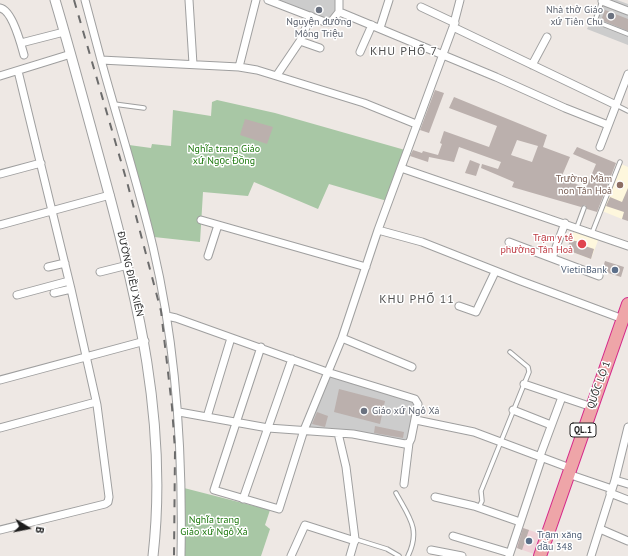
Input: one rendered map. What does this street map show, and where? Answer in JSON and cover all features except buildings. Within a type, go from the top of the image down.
[{"type":"highway","name":"QUỐC LỘ 1","points":[[540,556],[628,304]]},
{"type":"street","name":"ĐƯỜNG ĐIỀU XIỂN","points":[[55,0],[110,195],[145,341],[154,419],[157,466],[157,520],[153,556]]},
{"type":"street","points":[[85,0],[153,247],[167,316],[179,412],[181,556]]},
{"type":"street","points":[[189,0],[193,64]]},
{"type":"street","points":[[239,67],[256,0]]},
{"type":"street","points":[[268,0],[328,23],[334,20],[339,12],[340,0]]},
{"type":"street","points":[[380,28],[388,0]]},
{"type":"street","points":[[261,348],[214,490],[279,509],[304,430],[342,338],[378,230],[416,124],[454,25],[460,0]]},
{"type":"street","points":[[602,0],[628,11]]},
{"type":"street","points":[[0,8],[5,9],[11,19],[21,43],[24,55]]},
{"type":"street","points":[[421,8],[532,65],[616,105]]},
{"type":"street","points":[[339,12],[608,125]]},
{"type":"street","points":[[277,75],[300,41],[311,16]]},
{"type":"street","points":[[360,52],[372,25]]},
{"type":"street","points":[[21,43],[64,32]]},
{"type":"street","points":[[532,65],[547,38]]},
{"type":"street","points":[[300,41],[320,48]]},
{"type":"street","points":[[0,76],[71,54]]},
{"type":"street","points":[[101,60],[239,67],[277,75],[364,103],[416,124]]},
{"type":"street","points":[[0,530],[108,502],[108,484],[96,402],[53,211],[18,70]]},
{"type":"street","points":[[600,147],[628,74]]},
{"type":"street","points":[[0,174],[41,163]]},
{"type":"street","points":[[401,168],[577,227],[628,246]]},
{"type":"street","points":[[0,225],[110,195]]},
{"type":"street","points":[[201,220],[366,267]]},
{"type":"street","points":[[552,258],[565,223]]},
{"type":"street","points":[[208,256],[218,225]]},
{"type":"street","points":[[378,230],[422,242],[495,272],[623,319]]},
{"type":"street","points":[[509,242],[599,276]]},
{"type":"street","points":[[48,267],[65,263]]},
{"type":"street","points":[[100,272],[128,265]]},
{"type":"street","points":[[459,306],[476,312],[495,272]]},
{"type":"street","points":[[54,293],[70,285]]},
{"type":"street","points":[[17,295],[70,285]]},
{"type":"street","points":[[167,316],[327,372],[415,399],[418,404],[416,420],[409,443],[404,484]]},
{"type":"street","points":[[207,417],[231,338]]},
{"type":"street","points":[[342,338],[412,367]]},
{"type":"street","points":[[0,380],[145,341]]},
{"type":"street","points":[[243,499],[292,359]]},
{"type":"street","points":[[524,384],[592,407]]},
{"type":"street","points":[[453,536],[509,554],[551,425],[562,397]]},
{"type":"street","points":[[0,428],[96,402]]},
{"type":"street","points":[[513,410],[551,425]]},
{"type":"street","points":[[179,412],[268,428],[338,433],[409,443]]},
{"type":"street","points":[[416,420],[468,431],[500,441],[541,457],[628,500]]},
{"type":"street","points":[[591,556],[615,480],[628,427]]},
{"type":"street","points":[[338,433],[346,467],[355,540],[350,556]]},
{"type":"street","points":[[615,480],[628,484]]},
{"type":"street","points":[[435,497],[479,508],[520,522]]},
{"type":"street","points":[[291,556],[305,525],[355,540]]},
{"type":"street","points":[[600,528],[628,541]]},
{"type":"street","points":[[431,550],[462,556]]},
{"type":"lane","points":[[602,0],[595,21],[628,34]]},
{"type":"lane","points":[[114,104],[144,108]]},
{"type":"lane","points":[[616,105],[628,111]]},
{"type":"lane","points":[[592,233],[620,162]]},
{"type":"lane","points":[[577,227],[584,208]]},
{"type":"lane","points":[[479,508],[482,501],[480,494],[528,372],[528,367],[510,352]]},
{"type":"lane","points":[[396,493],[414,525],[414,545],[408,556]]},
{"type":"lane","points":[[355,540],[387,549],[399,556]]},
{"type":"shaded area","name":"Nguyện đường Mông Triệu","points":[[275,0],[337,0],[337,11],[330,20]]},
{"type":"shaded area","name":"Nhà thờ Giáo xứ Tiên Chu","points":[[601,0],[617,0],[628,4],[628,45],[587,29]]},
{"type":"shaded area","name":"Trường Mầm non Tân Hoà","points":[[621,164],[628,167],[628,203],[622,219],[602,211]]},
{"type":"shaded area","name":"Trạm y tế phường Tân Hoà","points":[[575,229],[599,238],[591,259],[567,250]]},
{"type":"shaded area","name":"Giáo xứ Ngô Xá","points":[[329,375],[415,402],[407,441],[307,428]]},
{"type":"shaded area","name":"Trạm xăng dầu 348","points":[[520,527],[544,535],[537,555],[514,547]]},
{"type":"green space","name":"Nghĩa trang Giáo xứ Ngọc Đồng","points":[[217,100],[275,113],[405,150],[387,201],[329,184],[318,209],[254,182],[248,196],[203,192],[200,242],[154,237],[129,145],[151,148],[152,144],[171,146],[173,110],[211,116],[212,102]]},
{"type":"green space","name":"Nghĩa trang Giáo xứ Ngô Xá","points":[[184,488],[270,510],[265,525],[270,529],[261,556],[183,556]]},
{"type":"railway","points":[[74,0],[127,182],[161,311],[172,407],[175,450],[174,556]]},
{"type":"place","name":"Nguyện đường Mông Triệu","points":[[319,10]]},
{"type":"place","name":"Nhà thờ Giáo xứ Tiên Chu","points":[[611,16]]},
{"type":"place","name":"Trường Mầm non Tân Hoà","points":[[620,185]]},
{"type":"place","name":"Trạm y tế phường Tân Hoà","points":[[582,244]]},
{"type":"place","name":"VietinBank","points":[[615,270]]},
{"type":"place","name":"Giáo xứ Ngô Xá","points":[[364,411]]},
{"type":"place","name":"Trạm xăng dầu 348","points":[[529,541]]},
{"type":"district","name":"KHU PHỐ 7","points":[[404,52]]},
{"type":"district","name":"KHU PHỐ 11","points":[[417,300]]}]
